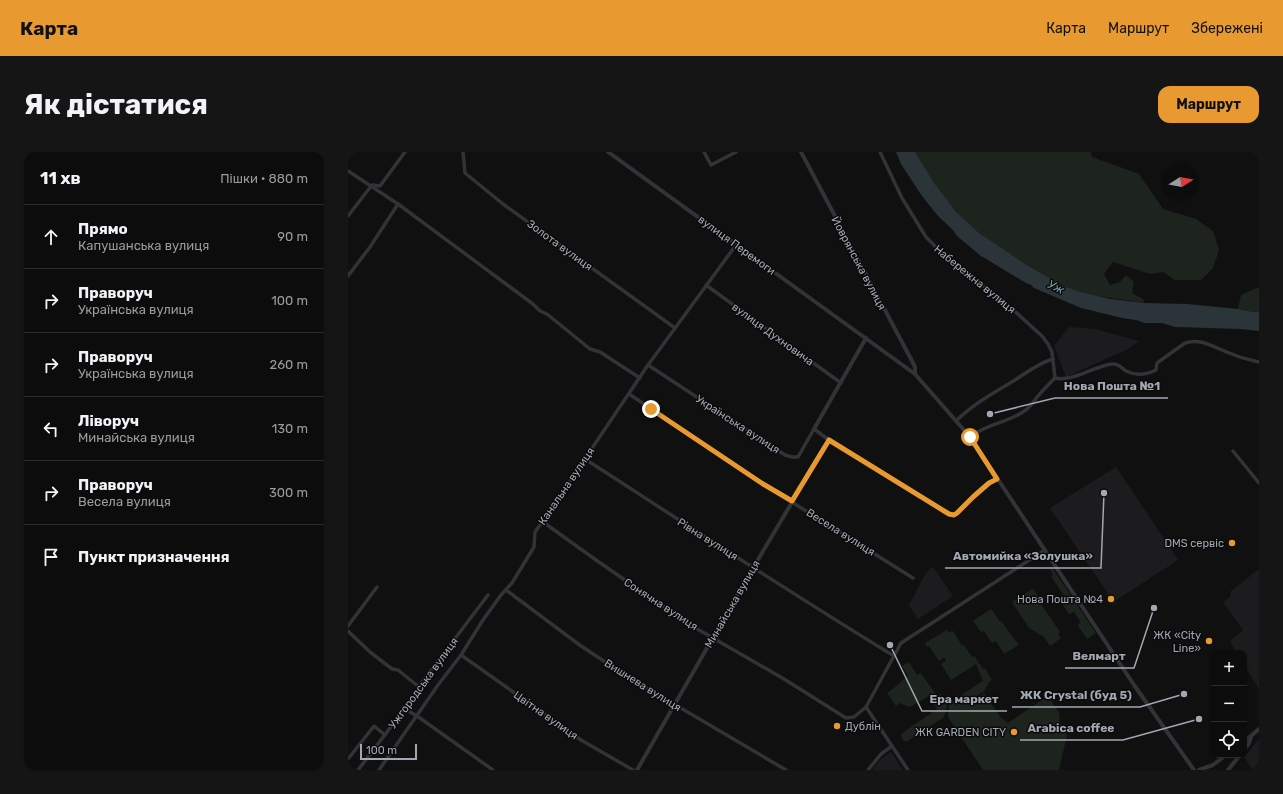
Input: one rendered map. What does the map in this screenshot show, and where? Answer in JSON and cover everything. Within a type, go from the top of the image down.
[{"type":"street","points":[[348,216],[372,185],[380,186],[405,152]]},
{"type":"street","name":"Золота вулиця","points":[[463,152],[465,173],[475,182],[675,328]]},
{"type":"street","name":"вулиця Перемоги","points":[[608,152],[915,374],[970,437],[1138,691],[1194,770]]},
{"type":"street","points":[[704,152],[711,165],[736,152]]},
{"type":"street","name":"Йоврянська вулиця","points":[[801,152],[911,359],[915,367],[915,374]]},
{"type":"street","name":"Набережна вулиця","points":[[880,152],[902,198],[926,237],[954,265],[1000,298],[1042,336],[1048,344],[1053,358],[1055,378]]},
{"type":"street","points":[[348,170],[370,187],[398,204],[533,304],[540,312],[547,314],[590,349],[600,352],[640,378]]},
{"type":"street","points":[[348,276],[370,247],[398,204]]},
{"type":"street","name":"Канальна вулиця","points":[[379,770],[531,553],[534,547],[535,532],[584,459],[648,365],[736,244]]},
{"type":"street","name":"вулиця Духновича","points":[[706,285],[841,382]]},
{"type":"street","points":[[866,338],[814,429],[829,440],[949,514],[954,515],[957,513],[989,483],[997,479]]},
{"type":"street","points":[[970,437],[977,431],[1024,412],[1055,378],[1067,378],[1101,366],[1115,364],[1136,375],[1150,374],[1156,370],[1157,363],[1190,341],[1206,343],[1232,355],[1259,362]]},
{"type":"street","points":[[956,421],[970,409],[1003,387],[1041,363],[1053,358]]},
{"type":"street","name":"Українська вулиця","points":[[648,365],[785,455],[798,457],[814,429]]},
{"type":"street","name":"Весела вулиця","points":[[629,394],[763,484],[913,578]]},
{"type":"street","name":"Минайська вулиця","points":[[637,770],[753,568],[829,440]]},
{"type":"street","points":[[1233,451],[1259,483]]},
{"type":"street","name":"Рівна вулиця","points":[[584,459],[784,589],[894,656]]},
{"type":"street","name":"Сонячна вулиця","points":[[543,522],[687,623],[713,637],[846,718],[854,717],[866,707]]},
{"type":"street","points":[[908,770],[866,707],[901,643],[1045,550]]},
{"type":"street","points":[[348,626],[377,587]]},
{"type":"street","name":"Вишнева вулиця","points":[[506,590],[581,646],[628,677],[786,770]]},
{"type":"street","name":"Ужгородська вулиця","points":[[358,770],[406,709],[419,690],[419,687],[488,595]]},
{"type":"street","points":[[348,631],[370,652],[392,669],[398,670],[419,687]]},
{"type":"street","name":"Цвітна вулиця","points":[[461,655],[581,740],[633,770]]},
{"type":"street","points":[[406,709],[493,770]]},
{"type":"street","points":[[348,759],[374,726],[385,735]]},
{"type":"street","points":[[1247,740],[1259,729]]},
{"type":"street","points":[[1247,746],[1252,736]]},
{"type":"street","points":[[868,770],[881,754],[892,746]]},
{"type":"street","points":[[1209,770],[1222,758]]},
{"type":"street","points":[[1228,770],[1238,758]]},
{"type":"street","points":[[1199,770],[1213,765]]},
{"type":"shaded area","points":[[915,152],[1091,152],[1092,157],[1139,174],[1163,209],[1196,219],[1213,231],[1219,250],[1213,268],[1201,280],[1175,280],[1163,272],[1150,274],[1113,262],[1104,274],[1110,285],[1120,282],[1126,275],[1134,282],[1132,293],[1143,299],[1144,303],[1096,296],[1071,289],[1035,270],[968,224],[945,198]]},
{"type":"shaded area","points":[[1259,287],[1259,312],[1238,309],[1241,295]]},
{"type":"shaded area","points":[[1069,327],[1095,329],[1139,341],[1128,349],[1066,377],[1054,346]]},
{"type":"shaded area","points":[[1116,467],[1178,560],[1115,601],[1116,603],[1113,605],[1111,602],[1113,601],[1050,508]]},
{"type":"shaded area","points":[[1051,566],[1096,633],[1087,639],[1078,626],[1080,621],[1074,612],[1069,614],[1059,600],[1064,596],[1051,576],[1053,575],[1049,568]]},
{"type":"shaded area","points":[[933,567],[953,596],[918,619],[909,605],[926,573]]},
{"type":"shaded area","points":[[1259,569],[1259,689],[1247,669],[1247,650],[1235,650],[1230,641],[1243,630],[1223,602],[1231,596],[1230,592]]},
{"type":"shaded area","points":[[1032,589],[1041,600],[1039,601],[1060,632],[1058,634],[1061,638],[1050,646],[1044,637],[1029,628],[1012,602]]},
{"type":"shaded area","points":[[991,609],[1019,645],[1004,654],[996,641],[992,643],[984,631],[981,632],[973,621]]},
{"type":"shaded area","points":[[947,630],[949,633],[953,631],[962,646],[964,645],[983,669],[985,668],[992,680],[989,682],[985,690],[968,703],[955,699],[983,681],[976,664],[951,680],[941,664],[946,661],[944,657],[939,661],[929,646],[927,647],[925,643]]},
{"type":"shaded area","points":[[909,662],[917,675],[921,673],[937,696],[940,694],[947,706],[944,717],[906,742],[902,739],[901,734],[937,709],[929,696],[910,707],[899,703],[896,706],[887,693],[908,676],[902,666]]},
{"type":"shaded area","points":[[984,693],[1001,718],[1008,723],[1048,696],[1060,714],[1059,721],[1067,735],[1059,770],[983,770],[948,717],[949,705],[953,701],[969,704]]},
{"type":"shaded area","points":[[1259,739],[1259,770],[1253,770],[1245,758],[1247,758],[1247,753]]},
{"type":"shaded area","points":[[891,752],[903,770],[872,770],[880,760]]},
{"type":"water","name":"Уж","points":[[896,152],[915,152],[935,184],[956,212],[979,233],[1027,265],[1061,285],[1081,292],[1110,299],[1144,303],[1187,304],[1259,312],[1259,331],[1175,327],[1162,323],[1145,323],[1081,308],[1034,288],[981,256],[957,236],[922,196],[901,164]]},
{"type":"place","name":"Нова Пошта №1","points":[[990,414]]},
{"type":"place","name":"Автомийка «Золушка»","points":[[1104,493]]},
{"type":"place","name":"DMS сервіс","points":[[1232,543]]},
{"type":"place","name":"Нова Пошта №4","points":[[1111,599]]},
{"type":"place","name":"Велмарт","points":[[1154,608]]},
{"type":"place","name":"ЖК «City Line»","points":[[1209,641]]},
{"type":"place","name":"Ера маркет","points":[[890,645]]},
{"type":"place","name":"ЖК Crystal (буд 5)","points":[[1184,694]]},
{"type":"place","name":"Arabica coffee","points":[[1199,719]]},
{"type":"place","name":"Дублін","points":[[837,726]]},
{"type":"place","name":"ЖК GARDEN CITY","points":[[1014,732]]},
{"type":"route","points":[[651,409],[763,484],[792,501],[829,440],[949,514],[954,515],[989,483],[997,479],[970,437]]}]
